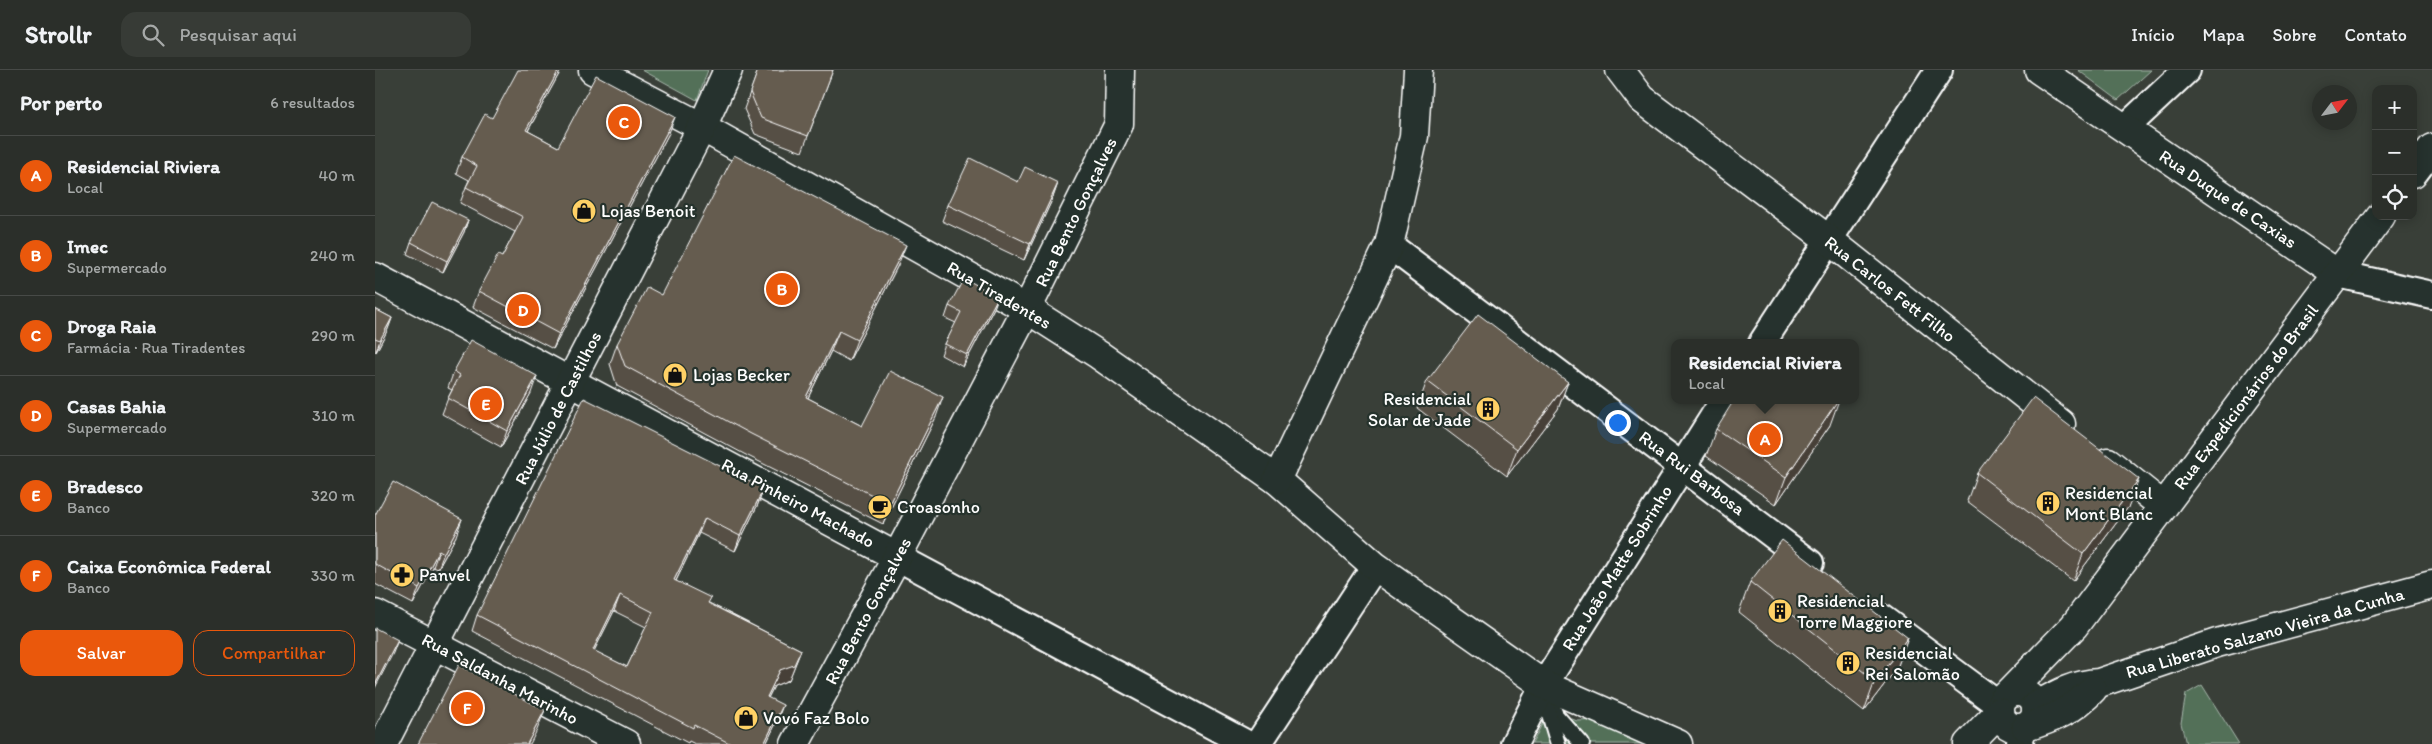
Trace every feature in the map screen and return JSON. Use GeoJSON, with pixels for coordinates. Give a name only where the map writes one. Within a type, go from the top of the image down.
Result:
{"type":"FeatureCollection","features":[{"type":"Feature","properties":{"kind":"street","name":"Rua Tiradentes"},"geometry":{"type":"LineString","coordinates":[[593,70],[702,127],[1027,309],[1099,355],[1277,480],[1375,566]]}},
{"type":"Feature","properties":{"kind":"street","name":"Rua Júlio de Castilhos"},"geometry":{"type":"LineString","coordinates":[[383,744],[702,127],[728,70]]}},
{"type":"Feature","properties":{"kind":"street","name":"Rua Bento Gonçalves"},"geometry":{"type":"LineString","coordinates":[[795,744],[897,556],[1027,309],[1119,124],[1121,70]]}},
{"type":"Feature","properties":{"kind":"street"},"geometry":{"type":"LineString","coordinates":[[1277,480],[1389,245],[1414,136],[1418,70]]}},
{"type":"Feature","properties":{"kind":"street","name":"Rua Carlos Fett Filho"},"geometry":{"type":"LineString","coordinates":[[1620,70],[1642,99],[1829,240],[2163,506]]}},
{"type":"Feature","properties":{"kind":"street"},"geometry":{"type":"LineString","coordinates":[[1765,339],[1939,70]]}},
{"type":"Feature","properties":{"kind":"street","name":"Rua Duque de Caxias"},"geometry":{"type":"LineString","coordinates":[[2039,70],[2338,274],[2432,296]]}},
{"type":"Feature","properties":{"kind":"street"},"geometry":{"type":"LineString","coordinates":[[2125,128],[2187,70]]}},
{"type":"Feature","properties":{"kind":"street"},"geometry":{"type":"LineString","coordinates":[[2417,168],[2432,148]]}},
{"type":"Feature","properties":{"kind":"street","name":"Rua Expedicionários do Brasil"},"geometry":{"type":"LineString","coordinates":[[2017,717],[2049,677],[2074,626],[2378,220]]}},
{"type":"Feature","properties":{"kind":"street","name":"Rua Rui Barbosa"},"geometry":{"type":"LineString","coordinates":[[1389,245],[1682,464],[1829,578]]}},
{"type":"Feature","properties":{"kind":"street","name":"Rua Pinheiro Machado"},"geometry":{"type":"LineString","coordinates":[[375,277],[1247,744]]}},
{"type":"Feature","properties":{"kind":"street","name":"Rua João Matte Sobrinho"},"geometry":{"type":"LineString","coordinates":[[1514,744],[1544,685],[1721,404]]}},
{"type":"Feature","properties":{"kind":"street"},"geometry":{"type":"LineString","coordinates":[[1257,744],[1375,566],[1544,685],[1678,744]]}},
{"type":"Feature","properties":{"kind":"street","name":"Rua Liberato Salzano Vieira da Cunha"},"geometry":{"type":"LineString","coordinates":[[1968,744],[2017,717],[2054,718],[2082,701],[2099,683],[2217,643],[2432,585]]}},
{"type":"Feature","properties":{"kind":"street"},"geometry":{"type":"LineString","coordinates":[[1860,601],[1968,685],[2017,717]]}},
{"type":"Feature","properties":{"kind":"street","name":"Rua Saldanha Marinho"},"geometry":{"type":"LineString","coordinates":[[375,614],[626,744]]}},
{"type":"Feature","properties":{"kind":"street","name":"Rua Liberato Salzano Vieira da Cunha"},"geometry":{"type":"LineString","coordinates":[[1976,744],[2017,717]]}},
{"type":"Feature","properties":{"kind":"lane"},"geometry":{"type":"LineString","coordinates":[[1544,685],[1546,708],[1558,744]]}},
{"type":"Feature","properties":{"kind":"lane"},"geometry":{"type":"LineString","coordinates":[[1544,685],[1556,715],[1583,744]]}},
{"type":"Feature","properties":{"kind":"green space"},"geometry":{"type":"Polygon","coordinates":[[[642,70],[708,70],[697,100],[642,70]]]}},
{"type":"Feature","properties":{"kind":"green space"},"geometry":{"type":"Polygon","coordinates":[[[2078,70],[2151,70],[2118,100],[2078,70]]]}},
{"type":"Feature","properties":{"kind":"green space"},"geometry":{"type":"Polygon","coordinates":[[[2202,685],[2239,744],[2186,744],[2181,723],[2186,694],[2202,685]]]}},
{"type":"Feature","properties":{"kind":"green space"},"geometry":{"type":"Polygon","coordinates":[[[1546,708],[1577,721],[1604,720],[1654,744],[1532,744],[1542,724],[1546,708]]]}},
{"type":"Feature","properties":{"kind":"building"},"geometry":{"type":"Polygon","coordinates":[[[518,70],[559,70],[526,130],[558,147],[596,75],[675,117],[559,334],[479,291],[498,255],[502,257],[523,217],[466,187],[477,166],[462,157],[485,114],[492,118],[518,70]]]}},
{"type":"Feature","properties":{"kind":"building"},"geometry":{"type":"Polygon","coordinates":[[[758,70],[833,70],[808,136],[761,118],[750,92],[758,70]]]}},
{"type":"Feature","properties":{"kind":"building"},"geometry":{"type":"Polygon","coordinates":[[[734,155],[906,245],[857,340],[839,331],[806,397],[862,426],[890,371],[943,397],[890,504],[751,434],[625,366],[617,344],[647,287],[662,295],[734,155]]]}},
{"type":"Feature","properties":{"kind":"building"},"geometry":{"type":"Polygon","coordinates":[[[970,158],[1018,182],[1025,167],[1058,183],[1030,244],[948,205],[970,158]]]}},
{"type":"Feature","properties":{"kind":"building"},"geometry":{"type":"Polygon","coordinates":[[[432,202],[468,220],[447,261],[411,242],[432,202]]]}},
{"type":"Feature","properties":{"kind":"building"},"geometry":{"type":"Polygon","coordinates":[[[964,278],[998,297],[967,355],[945,344],[961,312],[949,306],[964,278]]]}},
{"type":"Feature","properties":{"kind":"building"},"geometry":{"type":"Polygon","coordinates":[[[375,309],[392,318],[380,340],[375,338],[375,309]]]}},
{"type":"Feature","properties":{"kind":"building","name":"Residencial Solar de Jade"},"geometry":{"type":"Polygon","coordinates":[[[1478,314],[1568,382],[1517,449],[1427,381],[1478,314]]]}},
{"type":"Feature","properties":{"kind":"building"},"geometry":{"type":"Polygon","coordinates":[[[471,340],[537,376],[507,431],[448,398],[460,375],[454,371],[471,340]]]}},
{"type":"Feature","properties":{"kind":"building"},"geometry":{"type":"Polygon","coordinates":[[[584,398],[764,488],[740,536],[705,518],[674,580],[711,598],[708,603],[801,650],[794,665],[780,670],[767,697],[783,705],[764,744],[731,744],[694,725],[693,728],[477,615],[584,398]],[[620,595],[593,650],[627,667],[653,612],[620,595]]]}},
{"type":"Feature","properties":{"kind":"building","name":"Residencial Mont Blanc"},"geometry":{"type":"Polygon","coordinates":[[[2033,398],[2139,479],[2083,554],[1977,473],[2033,398]]]}},
{"type":"Feature","properties":{"kind":"building"},"geometry":{"type":"Polygon","coordinates":[[[1732,404],[1835,404],[1786,477],[1716,429],[1732,404]]]}},
{"type":"Feature","properties":{"kind":"building"},"geometry":{"type":"Polygon","coordinates":[[[393,482],[462,519],[444,553],[439,550],[419,588],[375,564],[375,515],[393,482]]]}},
{"type":"Feature","properties":{"kind":"building"},"geometry":{"type":"Polygon","coordinates":[[[1782,540],[1908,638],[1875,681],[1750,582],[1782,540]]]}},
{"type":"Feature","properties":{"kind":"building"},"geometry":{"type":"Polygon","coordinates":[[[375,628],[398,640],[375,685],[375,628]]]}},
{"type":"Feature","properties":{"kind":"building"},"geometry":{"type":"Polygon","coordinates":[[[459,665],[545,710],[527,744],[418,744],[459,665]]]}},
{"type":"Feature","properties":{"kind":"place","name":"Droga Raia"},"geometry":{"type":"Point","coordinates":[624,122]}},
{"type":"Feature","properties":{"kind":"place","name":"Lojas Benoit"},"geometry":{"type":"Point","coordinates":[584,211]}},
{"type":"Feature","properties":{"kind":"place","name":"Imec"},"geometry":{"type":"Point","coordinates":[782,289]}},
{"type":"Feature","properties":{"kind":"place","name":"Casas Bahia"},"geometry":{"type":"Point","coordinates":[523,310]}},
{"type":"Feature","properties":{"kind":"place","name":"Lojas Becker"},"geometry":{"type":"Point","coordinates":[675,375]}},
{"type":"Feature","properties":{"kind":"place","name":"Bradesco"},"geometry":{"type":"Point","coordinates":[486,404]}},
{"type":"Feature","properties":{"kind":"place","name":"Residencial Solar de Jade"},"geometry":{"type":"Point","coordinates":[1488,409]}},
{"type":"Feature","properties":{"kind":"place","name":"Residencial Riviera"},"geometry":{"type":"Point","coordinates":[1765,439]}},
{"type":"Feature","properties":{"kind":"place","name":"Residencial Mont Blanc"},"geometry":{"type":"Point","coordinates":[2048,503]}},
{"type":"Feature","properties":{"kind":"place","name":"Croasonho"},"geometry":{"type":"Point","coordinates":[880,507]}},
{"type":"Feature","properties":{"kind":"place","name":"Panvel"},"geometry":{"type":"Point","coordinates":[402,575]}},
{"type":"Feature","properties":{"kind":"place","name":"Residencial Torre Maggiore"},"geometry":{"type":"Point","coordinates":[1780,611]}},
{"type":"Feature","properties":{"kind":"place","name":"Residencial Rei Salomão"},"geometry":{"type":"Point","coordinates":[1848,663]}},
{"type":"Feature","properties":{"kind":"place","name":"Caixa Econômica Federal"},"geometry":{"type":"Point","coordinates":[467,708]}},
{"type":"Feature","properties":{"kind":"place","name":"Vovó Faz Bolo"},"geometry":{"type":"Point","coordinates":[746,718]}}]}
